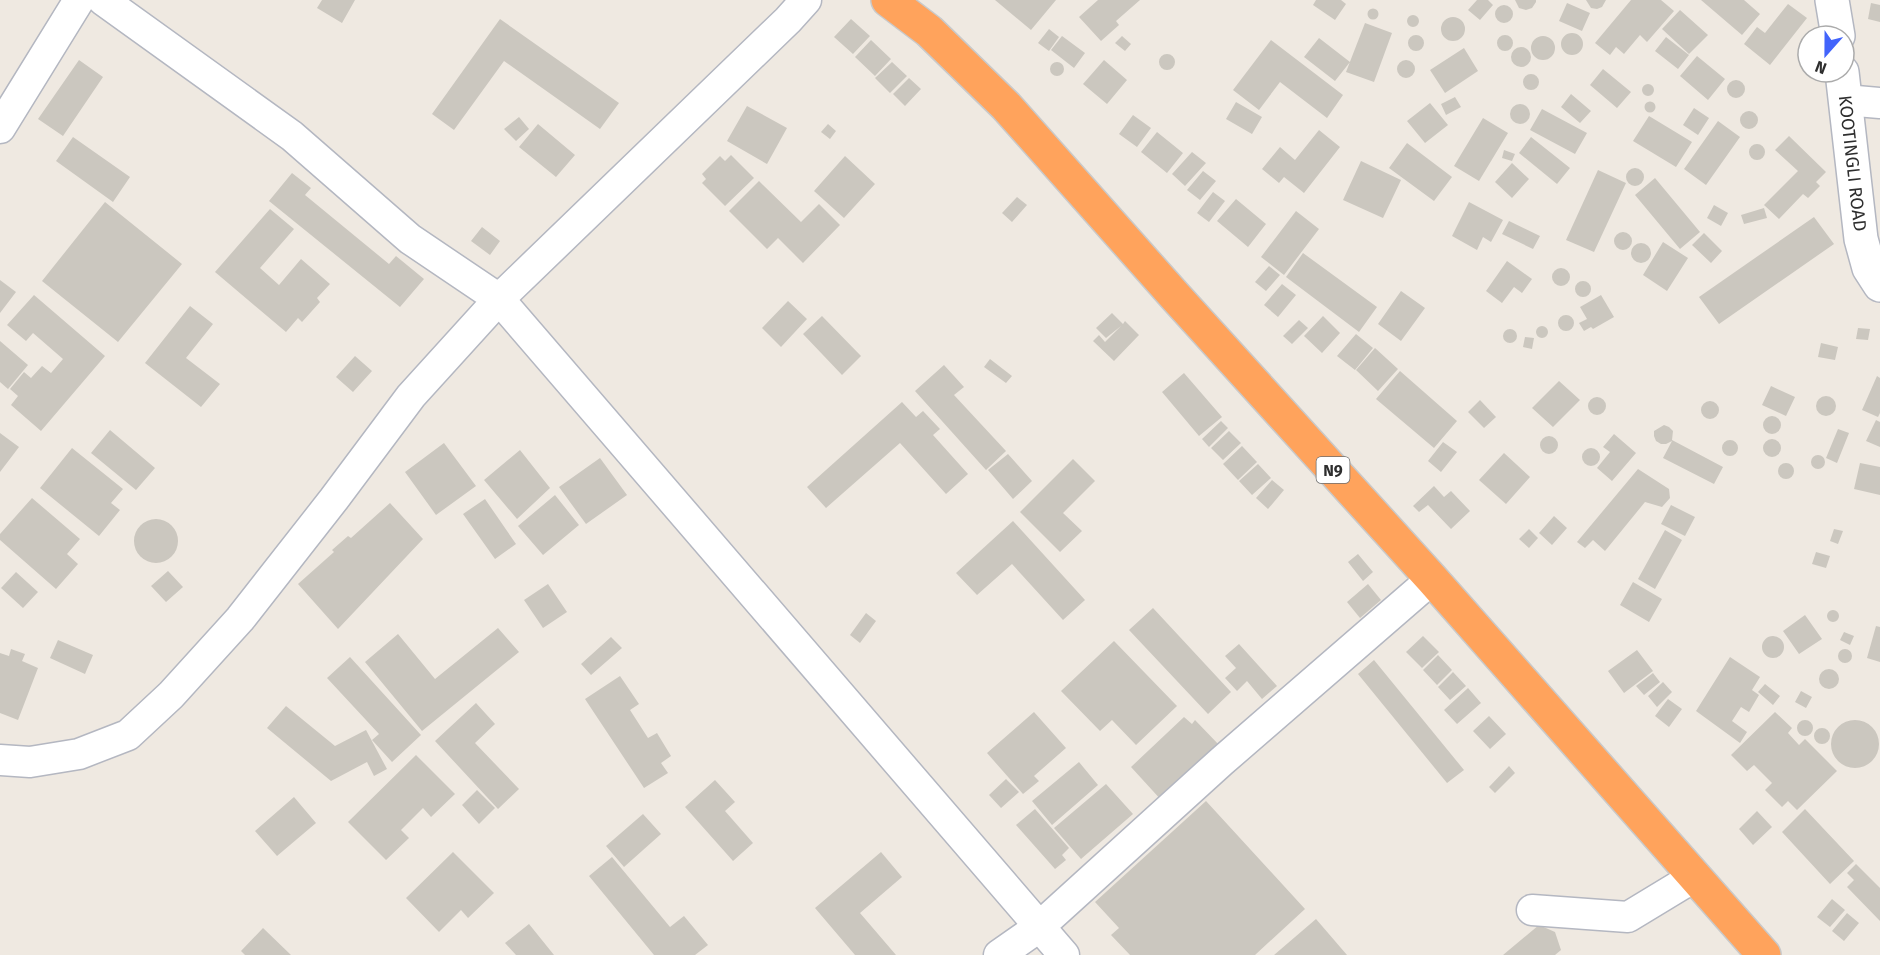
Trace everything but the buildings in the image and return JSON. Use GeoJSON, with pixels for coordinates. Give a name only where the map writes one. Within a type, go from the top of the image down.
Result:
{"type":"FeatureCollection","features":[{"type":"Feature","properties":{"kind":"highway","name":"N9"},"geometry":{"type":"LineString","coordinates":[[898,3],[1006,106],[1432,579],[1764,955]]}},
{"type":"Feature","properties":{"kind":"street"},"geometry":{"type":"LineString","coordinates":[[0,128],[79,0]]}},
{"type":"Feature","properties":{"kind":"street"},"geometry":{"type":"LineString","coordinates":[[103,0],[292,136],[410,239],[499,299],[1064,955]]}},
{"type":"Feature","properties":{"kind":"street"},"geometry":{"type":"LineString","coordinates":[[0,760],[30,762],[79,754],[128,735],[171,695],[247,609],[334,499],[411,396],[499,299],[807,0]]}},
{"type":"Feature","properties":{"kind":"street"},"geometry":{"type":"LineString","coordinates":[[1832,0],[1836,24]]}},
{"type":"Feature","properties":{"kind":"street"},"geometry":{"type":"LineString","coordinates":[[1844,86],[1880,103]]}},
{"type":"Feature","properties":{"kind":"street","name":"KOOTINGLI ROAD"},"geometry":{"type":"LineString","coordinates":[[1844,86],[1861,239],[1869,268],[1880,285]]}},
{"type":"Feature","properties":{"kind":"street"},"geometry":{"type":"LineString","coordinates":[[999,955],[1039,927],[1222,761],[1432,579]]}},
{"type":"Feature","properties":{"kind":"street"},"geometry":{"type":"LineString","coordinates":[[1532,910],[1628,917],[1694,877]]}}]}
